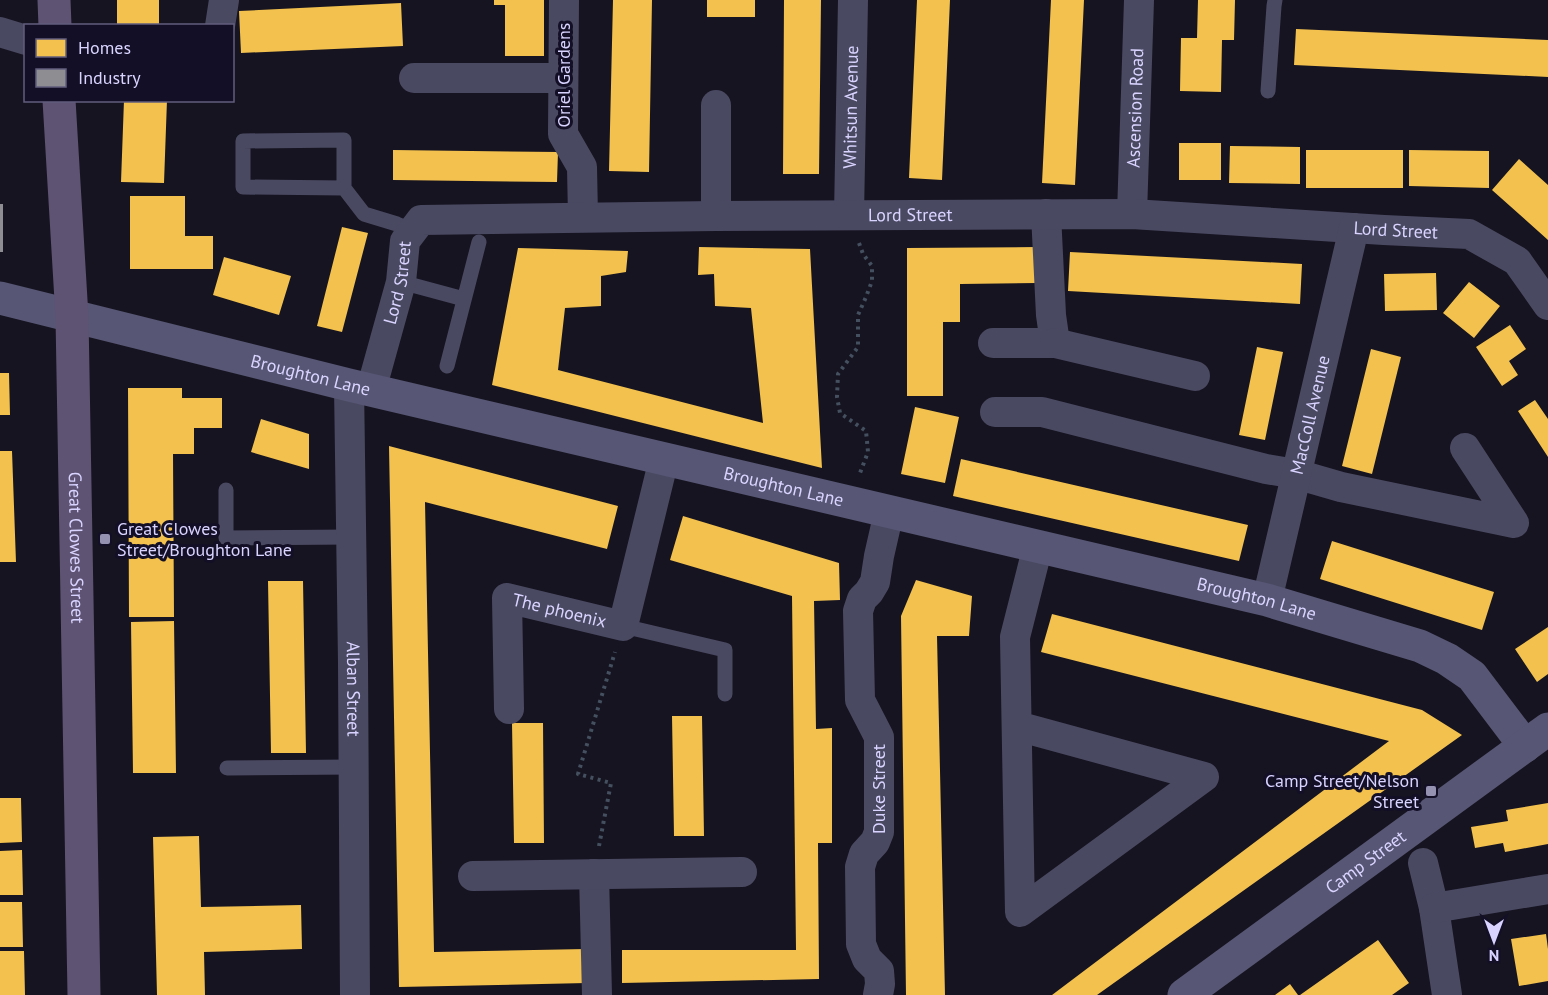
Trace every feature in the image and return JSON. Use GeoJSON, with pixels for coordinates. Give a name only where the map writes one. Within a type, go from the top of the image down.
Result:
{"type":"FeatureCollection","features":[{"type":"Feature","properties":{"kind":"main road"},"geometry":{"type":"LineString","coordinates":[[54,0],[55,24]]}},
{"type":"Feature","properties":{"kind":"main road","name":"Great Clowes Street"},"geometry":{"type":"LineString","coordinates":[[59,102],[72,316],[84,995]]}},
{"type":"Feature","properties":{"kind":"street"},"geometry":{"type":"LineString","coordinates":[[220,24],[224,0]]}},
{"type":"Feature","properties":{"kind":"street","name":"Oriel Gardens"},"geometry":{"type":"LineString","coordinates":[[564,0],[563,134],[582,167],[583,218]]}},
{"type":"Feature","properties":{"kind":"street","name":"Whitsun Avenue"},"geometry":{"type":"LineString","coordinates":[[849,215],[853,0]]}},
{"type":"Feature","properties":{"kind":"street","name":"Ascension Road"},"geometry":{"type":"LineString","coordinates":[[1132,214],[1139,0]]}},
{"type":"Feature","properties":{"kind":"street"},"geometry":{"type":"LineString","coordinates":[[0,33],[24,39]]}},
{"type":"Feature","properties":{"kind":"street"},"geometry":{"type":"LineString","coordinates":[[414,78],[563,78]]}},
{"type":"Feature","properties":{"kind":"street"},"geometry":{"type":"LineString","coordinates":[[716,105],[716,216]]}},
{"type":"Feature","properties":{"kind":"street"},"geometry":{"type":"LineString","coordinates":[[1046,214],[1051,315],[1055,343]]}},
{"type":"Feature","properties":{"kind":"street","name":"Lord Street"},"geometry":{"type":"LineString","coordinates":[[360,387],[401,282],[405,242],[421,220],[1132,214],[1469,234],[1517,261],[1548,305]]}},
{"type":"Feature","properties":{"kind":"street","name":"MacColl Avenue"},"geometry":{"type":"LineString","coordinates":[[1267,600],[1354,228]]}},
{"type":"Feature","properties":{"kind":"street","name":"Broughton Lane"},"geometry":{"type":"LineString","coordinates":[[0,298],[360,387],[1267,600],[1420,646],[1447,659],[1472,676],[1536,737]]}},
{"type":"Feature","properties":{"kind":"street"},"geometry":{"type":"LineString","coordinates":[[993,343],[1055,343],[1195,376]]}},
{"type":"Feature","properties":{"kind":"street","name":"Alban Street"},"geometry":{"type":"LineString","coordinates":[[355,995],[351,537],[360,387]]}},
{"type":"Feature","properties":{"kind":"street"},"geometry":{"type":"LineString","coordinates":[[995,412],[1042,412],[1341,487],[1514,524],[1465,448]]}},
{"type":"Feature","properties":{"kind":"street","name":"The phoenix"},"geometry":{"type":"LineString","coordinates":[[509,709],[507,598],[623,626],[664,459]]}},
{"type":"Feature","properties":{"kind":"street","name":"Duke Street"},"geometry":{"type":"LineString","coordinates":[[878,995],[879,971],[867,959],[861,944],[860,867],[864,854],[875,842],[879,832],[879,737],[860,700],[858,611],[862,599],[875,582],[890,512]]}},
{"type":"Feature","properties":{"kind":"street"},"geometry":{"type":"LineString","coordinates":[[1017,726],[1204,777],[1020,912],[1015,637],[1038,546]]}},
{"type":"Feature","properties":{"kind":"street","name":"Camp Street"},"geometry":{"type":"LineString","coordinates":[[1184,995],[1536,737]]}},
{"type":"Feature","properties":{"kind":"street"},"geometry":{"type":"LineString","coordinates":[[1423,863],[1434,908],[1447,995]]}},
{"type":"Feature","properties":{"kind":"street"},"geometry":{"type":"LineString","coordinates":[[473,876],[742,872]]}},
{"type":"Feature","properties":{"kind":"street"},"geometry":{"type":"LineString","coordinates":[[594,874],[597,995]]}},
{"type":"Feature","properties":{"kind":"street"},"geometry":{"type":"LineString","coordinates":[[1434,908],[1548,889]]}},
{"type":"Feature","properties":{"kind":"lane"},"geometry":{"type":"LineString","coordinates":[[1268,91],[1275,0]]}},
{"type":"Feature","properties":{"kind":"lane"},"geometry":{"type":"LineString","coordinates":[[344,188],[243,187],[243,141],[344,140],[344,188],[364,214],[413,231]]}},
{"type":"Feature","properties":{"kind":"lane"},"geometry":{"type":"LineString","coordinates":[[447,366],[479,242]]}},
{"type":"Feature","properties":{"kind":"lane"},"geometry":{"type":"LineString","coordinates":[[401,282],[464,299]]}},
{"type":"Feature","properties":{"kind":"lane"},"geometry":{"type":"LineString","coordinates":[[226,490],[226,538],[351,537]]}},
{"type":"Feature","properties":{"kind":"lane"},"geometry":{"type":"LineString","coordinates":[[623,626],[725,650],[725,694]]}},
{"type":"Feature","properties":{"kind":"lane"},"geometry":{"type":"LineString","coordinates":[[227,768],[354,767]]}},
{"type":"Feature","properties":{"kind":"path"},"geometry":{"type":"LineString","coordinates":[[849,215],[863,254],[872,266],[872,281],[858,315],[858,347],[838,374],[837,397],[840,413],[866,431],[868,452],[849,502]]}},
{"type":"Feature","properties":{"kind":"path"},"geometry":{"type":"LineString","coordinates":[[594,874],[610,783],[578,774],[623,626]]}},
{"type":"Feature","properties":{"kind":"building: Homes"},"geometry":{"type":"Polygon","coordinates":[[[117,0],[159,0],[159,24],[117,24],[117,0]]]}},
{"type":"Feature","properties":{"kind":"building: Homes"},"geometry":{"type":"Polygon","coordinates":[[[494,0],[544,0],[544,56],[505,56],[505,5],[494,5],[494,0]]]}},
{"type":"Feature","properties":{"kind":"building: Homes"},"geometry":{"type":"Polygon","coordinates":[[[613,0],[652,0],[649,172],[609,171],[613,0]]]}},
{"type":"Feature","properties":{"kind":"building: Homes"},"geometry":{"type":"Polygon","coordinates":[[[707,0],[755,0],[755,17],[707,17],[707,0]]]}},
{"type":"Feature","properties":{"kind":"building: Homes"},"geometry":{"type":"Polygon","coordinates":[[[784,0],[821,0],[819,174],[783,174],[784,0]]]}},
{"type":"Feature","properties":{"kind":"building: Homes"},"geometry":{"type":"Polygon","coordinates":[[[917,0],[950,0],[942,180],[909,178],[917,0]]]}},
{"type":"Feature","properties":{"kind":"building: Homes"},"geometry":{"type":"Polygon","coordinates":[[[1051,0],[1084,0],[1075,185],[1042,183],[1051,0]]]}},
{"type":"Feature","properties":{"kind":"building: Homes"},"geometry":{"type":"Polygon","coordinates":[[[1198,0],[1235,0],[1234,40],[1222,40],[1221,92],[1180,91],[1181,38],[1197,38],[1198,0]]]}},
{"type":"Feature","properties":{"kind":"building: Homes"},"geometry":{"type":"Polygon","coordinates":[[[401,3],[403,46],[241,53],[239,11],[401,3]]]}},
{"type":"Feature","properties":{"kind":"building: Homes"},"geometry":{"type":"Polygon","coordinates":[[[1296,29],[1548,40],[1548,77],[1294,65],[1296,29]]]}},
{"type":"Feature","properties":{"kind":"building: Homes"},"geometry":{"type":"Polygon","coordinates":[[[124,102],[167,102],[164,183],[121,182],[124,102]]]}},
{"type":"Feature","properties":{"kind":"building: Homes"},"geometry":{"type":"Polygon","coordinates":[[[1179,143],[1221,143],[1221,180],[1179,180],[1179,143]]]}},
{"type":"Feature","properties":{"kind":"building: Homes"},"geometry":{"type":"Polygon","coordinates":[[[1230,146],[1300,147],[1300,184],[1229,183],[1230,146]]]}},
{"type":"Feature","properties":{"kind":"building: Homes"},"geometry":{"type":"Polygon","coordinates":[[[393,150],[558,152],[557,182],[393,180],[393,150]]]}},
{"type":"Feature","properties":{"kind":"building: Homes"},"geometry":{"type":"Polygon","coordinates":[[[1306,150],[1403,150],[1403,188],[1306,188],[1306,150]]]}},
{"type":"Feature","properties":{"kind":"building: Homes"},"geometry":{"type":"Polygon","coordinates":[[[1409,150],[1489,151],[1489,188],[1409,186],[1409,150]]]}},
{"type":"Feature","properties":{"kind":"building: Homes"},"geometry":{"type":"Polygon","coordinates":[[[1519,159],[1548,185],[1548,240],[1492,190],[1519,159]]]}},
{"type":"Feature","properties":{"kind":"building: Homes"},"geometry":{"type":"Polygon","coordinates":[[[130,196],[185,196],[185,236],[213,236],[213,269],[130,269],[130,196]]]}},
{"type":"Feature","properties":{"kind":"building: Homes"},"geometry":{"type":"Polygon","coordinates":[[[342,227],[368,233],[342,332],[317,326],[342,227]]]}},
{"type":"Feature","properties":{"kind":"building: Homes"},"geometry":{"type":"Polygon","coordinates":[[[699,247],[810,249],[822,468],[492,385],[518,248],[628,251],[626,272],[601,276],[601,306],[565,308],[558,370],[763,423],[751,308],[715,306],[714,274],[698,275],[699,247]]]}},
{"type":"Feature","properties":{"kind":"building: Homes"},"geometry":{"type":"Polygon","coordinates":[[[1037,247],[1037,283],[960,284],[960,322],[943,322],[943,396],[907,396],[907,248],[1037,247]]]}},
{"type":"Feature","properties":{"kind":"building: Homes"},"geometry":{"type":"Polygon","coordinates":[[[1070,252],[1302,264],[1300,304],[1068,291],[1070,252]]]}},
{"type":"Feature","properties":{"kind":"building: Homes"},"geometry":{"type":"Polygon","coordinates":[[[224,257],[291,276],[279,315],[213,295],[224,257]]]}},
{"type":"Feature","properties":{"kind":"building: Homes"},"geometry":{"type":"Polygon","coordinates":[[[1436,273],[1437,310],[1385,311],[1384,274],[1436,273]]]}},
{"type":"Feature","properties":{"kind":"building: Homes"},"geometry":{"type":"Polygon","coordinates":[[[1469,282],[1500,306],[1474,338],[1443,313],[1469,282]]]}},
{"type":"Feature","properties":{"kind":"building: Homes"},"geometry":{"type":"Polygon","coordinates":[[[1510,325],[1526,349],[1509,361],[1518,375],[1502,386],[1476,347],[1510,325]]]}},
{"type":"Feature","properties":{"kind":"building: Homes"},"geometry":{"type":"Polygon","coordinates":[[[1257,347],[1283,352],[1265,440],[1239,435],[1257,347]]]}},
{"type":"Feature","properties":{"kind":"building: Homes"},"geometry":{"type":"Polygon","coordinates":[[[1371,349],[1401,357],[1372,474],[1342,466],[1371,349]]]}},
{"type":"Feature","properties":{"kind":"building: Homes"},"geometry":{"type":"Polygon","coordinates":[[[0,373],[9,373],[10,415],[0,415],[0,373]]]}},
{"type":"Feature","properties":{"kind":"building: Homes"},"geometry":{"type":"Polygon","coordinates":[[[128,388],[182,388],[182,398],[222,398],[222,428],[194,428],[194,454],[173,454],[174,617],[129,617],[128,388]]]}},
{"type":"Feature","properties":{"kind":"building: Homes"},"geometry":{"type":"Polygon","coordinates":[[[1535,400],[1548,419],[1548,457],[1518,411],[1535,400]]]}},
{"type":"Feature","properties":{"kind":"building: Homes"},"geometry":{"type":"Polygon","coordinates":[[[915,407],[959,417],[945,483],[901,474],[915,407]]]}},
{"type":"Feature","properties":{"kind":"building: Homes"},"geometry":{"type":"Polygon","coordinates":[[[261,419],[309,434],[309,469],[251,452],[261,419]]]}},
{"type":"Feature","properties":{"kind":"building: Homes"},"geometry":{"type":"Polygon","coordinates":[[[389,446],[618,506],[607,549],[425,502],[434,952],[586,949],[587,983],[399,987],[389,446]]]}},
{"type":"Feature","properties":{"kind":"building: Homes"},"geometry":{"type":"Polygon","coordinates":[[[0,451],[12,451],[16,562],[0,562],[0,451]]]}},
{"type":"Feature","properties":{"kind":"building: Homes"},"geometry":{"type":"Polygon","coordinates":[[[961,459],[1248,525],[1239,561],[953,496],[961,459]]]}},
{"type":"Feature","properties":{"kind":"building: Homes"},"geometry":{"type":"Polygon","coordinates":[[[683,516],[839,563],[840,600],[814,601],[816,729],[832,728],[832,843],[818,843],[819,979],[622,983],[622,950],[796,950],[792,596],[670,560],[683,516]]]}},
{"type":"Feature","properties":{"kind":"building: Homes"},"geometry":{"type":"Polygon","coordinates":[[[1332,541],[1494,592],[1482,630],[1320,579],[1332,541]]]}},
{"type":"Feature","properties":{"kind":"building: Homes"},"geometry":{"type":"Polygon","coordinates":[[[916,580],[972,596],[969,636],[937,636],[945,995],[906,995],[901,616],[916,580]]]}},
{"type":"Feature","properties":{"kind":"building: Homes"},"geometry":{"type":"Polygon","coordinates":[[[268,581],[303,581],[306,753],[271,753],[268,581]]]}},
{"type":"Feature","properties":{"kind":"building: Homes"},"geometry":{"type":"Polygon","coordinates":[[[1052,614],[1422,710],[1462,735],[1097,995],[1052,995],[1389,741],[1041,652],[1052,614]]]}},
{"type":"Feature","properties":{"kind":"building: Homes"},"geometry":{"type":"Polygon","coordinates":[[[174,621],[176,773],[133,773],[131,622],[174,621]]]}},
{"type":"Feature","properties":{"kind":"building: Homes"},"geometry":{"type":"Polygon","coordinates":[[[1548,627],[1548,674],[1537,682],[1515,649],[1548,627]]]}},
{"type":"Feature","properties":{"kind":"building: Homes"},"geometry":{"type":"Polygon","coordinates":[[[672,716],[702,716],[704,836],[674,836],[672,716]]]}},
{"type":"Feature","properties":{"kind":"building: Homes"},"geometry":{"type":"Polygon","coordinates":[[[512,723],[543,723],[544,843],[514,843],[512,723]]]}},
{"type":"Feature","properties":{"kind":"building: Homes"},"geometry":{"type":"Polygon","coordinates":[[[0,798],[21,798],[22,842],[0,843],[0,798]]]}},
{"type":"Feature","properties":{"kind":"building: Homes"},"geometry":{"type":"Polygon","coordinates":[[[1548,803],[1548,844],[1505,852],[1503,843],[1475,848],[1471,827],[1508,821],[1506,810],[1548,803]]]}},
{"type":"Feature","properties":{"kind":"building: Homes"},"geometry":{"type":"Polygon","coordinates":[[[199,836],[201,907],[301,905],[302,949],[204,952],[205,995],[157,995],[153,837],[199,836]]]}},
{"type":"Feature","properties":{"kind":"building: Homes"},"geometry":{"type":"Polygon","coordinates":[[[22,850],[23,895],[0,895],[0,851],[22,850]]]}},
{"type":"Feature","properties":{"kind":"building: Homes"},"geometry":{"type":"Polygon","coordinates":[[[0,902],[22,902],[23,947],[0,947],[0,902]]]}},
{"type":"Feature","properties":{"kind":"building: Homes"},"geometry":{"type":"Polygon","coordinates":[[[1546,934],[1548,981],[1519,986],[1511,939],[1546,934]]]}},
{"type":"Feature","properties":{"kind":"building: Homes"},"geometry":{"type":"Polygon","coordinates":[[[1378,940],[1409,983],[1392,995],[1300,995],[1378,940]]]}},
{"type":"Feature","properties":{"kind":"building: Homes"},"geometry":{"type":"Polygon","coordinates":[[[0,951],[24,951],[25,995],[0,995],[0,951]]]}},
{"type":"Feature","properties":{"kind":"building: Homes"},"geometry":{"type":"Polygon","coordinates":[[[1290,984],[1298,995],[1275,995],[1290,984]]]}},
{"type":"Feature","properties":{"kind":"building: Industry"},"geometry":{"type":"Polygon","coordinates":[[[0,204],[3,204],[3,252],[0,252],[0,204]]]}},
{"type":"Feature","properties":{"kind":"place","name":"Great Clowes Street/Broughton Lane"},"geometry":{"type":"Point","coordinates":[105,539]}},
{"type":"Feature","properties":{"kind":"place","name":"Camp Street/Nelson Street"},"geometry":{"type":"Point","coordinates":[1431,791]}}]}
